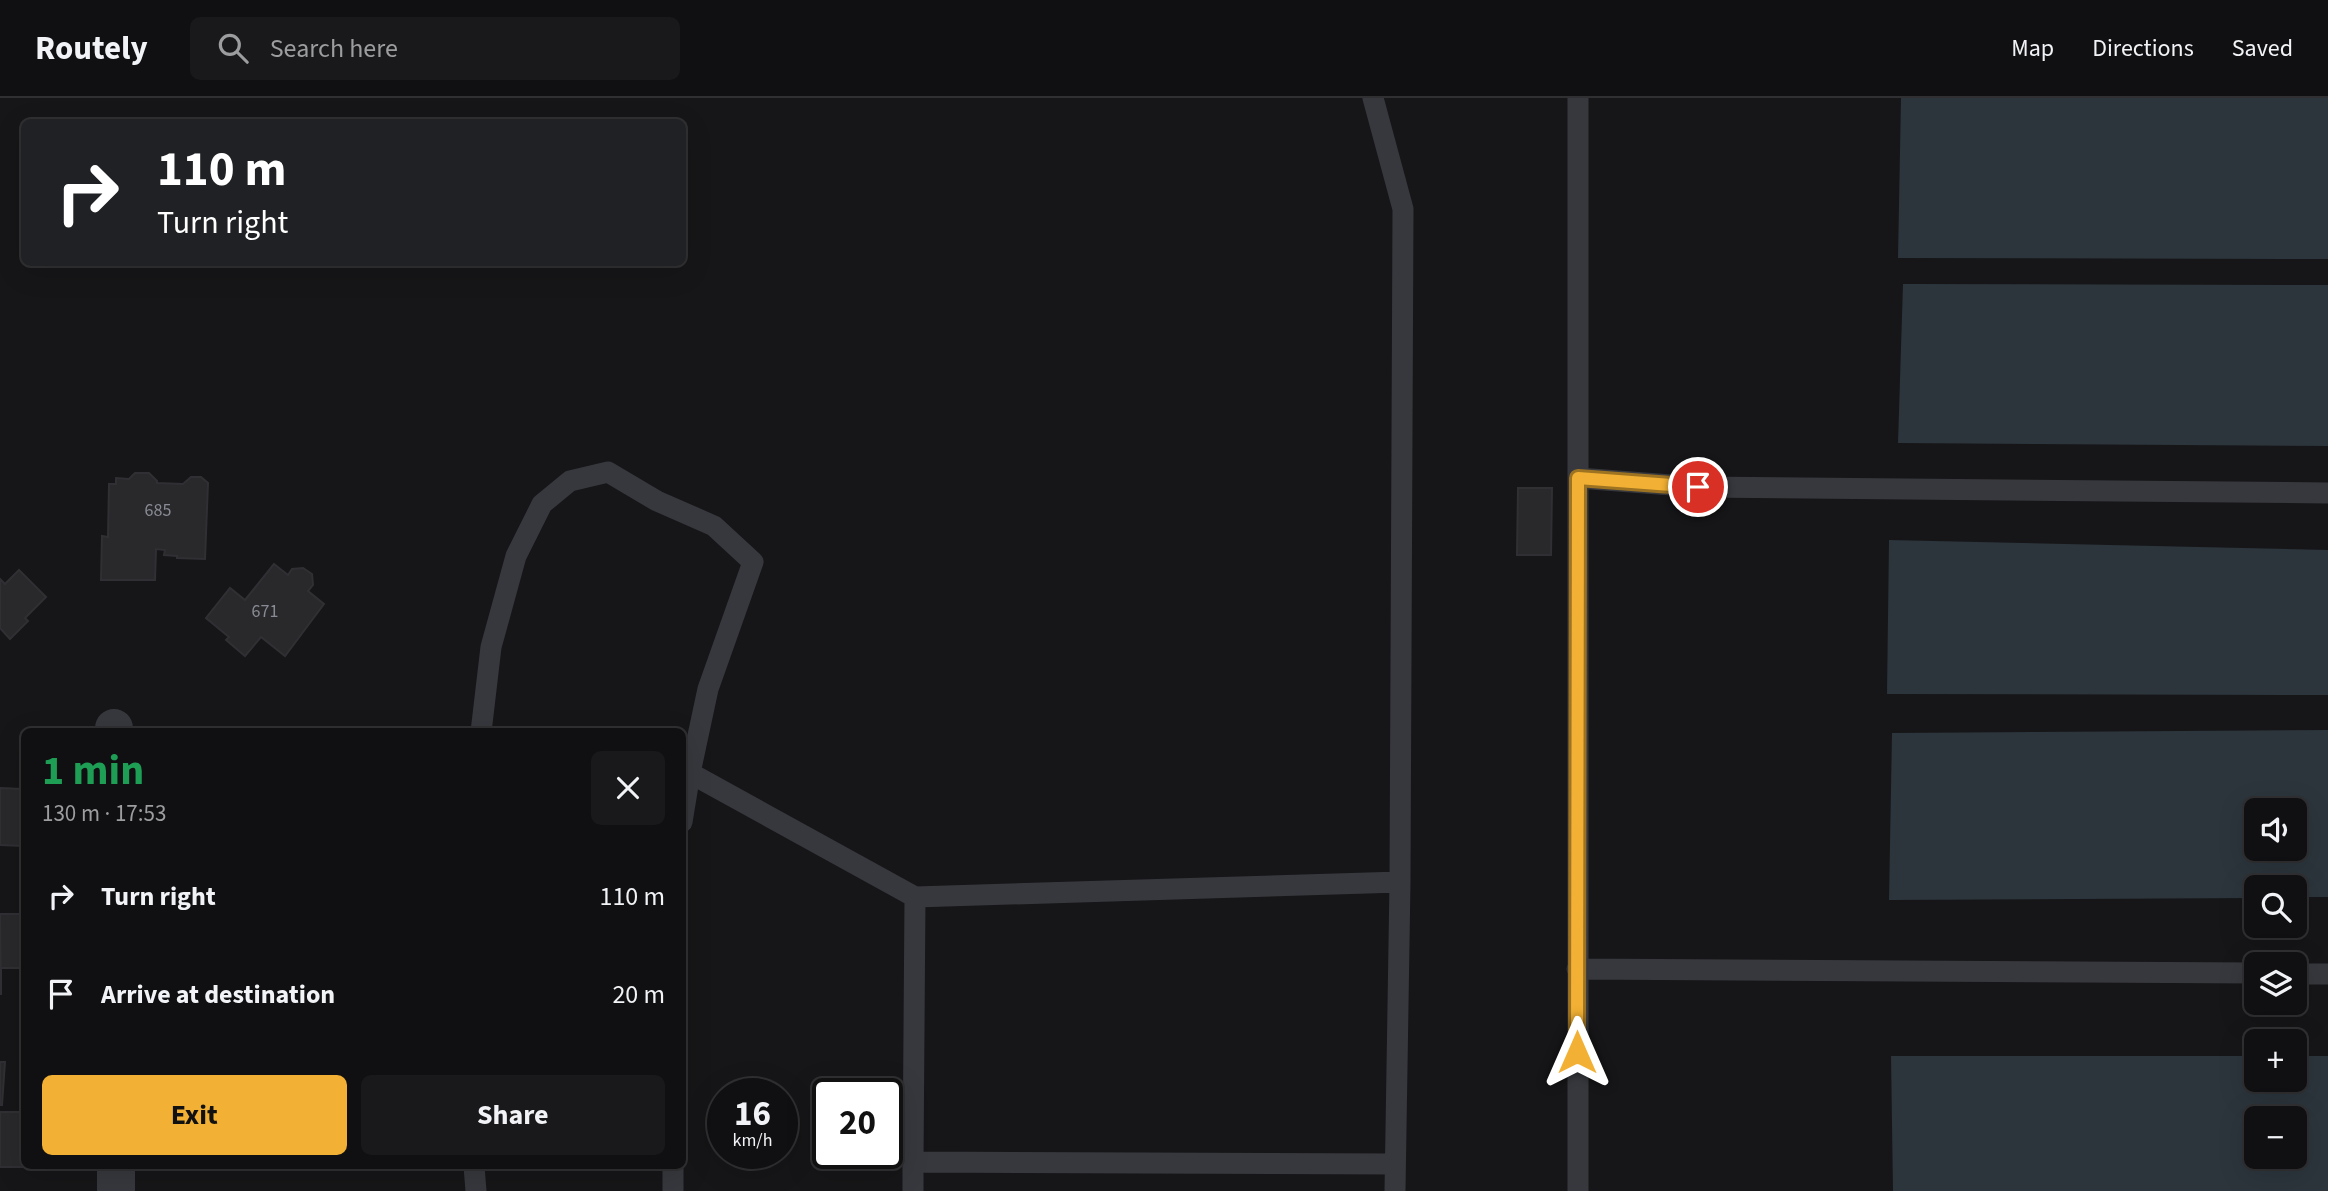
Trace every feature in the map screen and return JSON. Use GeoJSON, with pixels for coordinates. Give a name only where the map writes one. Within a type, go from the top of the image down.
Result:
{"type":"FeatureCollection","features":[{"type":"Feature","properties":{"kind":"street"},"geometry":{"type":"LineString","coordinates":[[116,1169],[116,1191]]}},
{"type":"Feature","properties":{"kind":"lane"},"geometry":{"type":"LineString","coordinates":[[1373,98],[1403,209],[1400,882],[1395,1191]]}},
{"type":"Feature","properties":{"kind":"lane"},"geometry":{"type":"LineString","coordinates":[[1577,1191],[1578,98]]}},
{"type":"Feature","properties":{"kind":"lane"},"geometry":{"type":"LineString","coordinates":[[481,728],[491,648],[516,556],[542,504],[570,481],[608,472],[657,501],[714,526],[753,562],[708,689],[686,798]]}},
{"type":"Feature","properties":{"kind":"lane"},"geometry":{"type":"LineString","coordinates":[[1578,478],[1698,487],[2328,493]]}},
{"type":"Feature","properties":{"kind":"lane"},"geometry":{"type":"LineString","coordinates":[[690,773],[915,897],[1400,882]]}},
{"type":"Feature","properties":{"kind":"lane"},"geometry":{"type":"LineString","coordinates":[[913,1191],[915,897]]}},
{"type":"Feature","properties":{"kind":"lane"},"geometry":{"type":"LineString","coordinates":[[1577,969],[2244,973]]}},
{"type":"Feature","properties":{"kind":"lane"},"geometry":{"type":"LineString","coordinates":[[2307,974],[2328,974]]}},
{"type":"Feature","properties":{"kind":"lane"},"geometry":{"type":"LineString","coordinates":[[913,1162],[1395,1164]]}},
{"type":"Feature","properties":{"kind":"lane"},"geometry":{"type":"LineString","coordinates":[[474,1169],[476,1191]]}},
{"type":"Feature","properties":{"kind":"lane"},"geometry":{"type":"LineString","coordinates":[[673,1169],[673,1191]]}},
{"type":"Feature","properties":{"kind":"shaded area"},"geometry":{"type":"Polygon","coordinates":[[[1901,98],[2328,98],[2328,259],[1898,258],[1901,98]]]}},
{"type":"Feature","properties":{"kind":"shaded area"},"geometry":{"type":"Polygon","coordinates":[[[1903,284],[2328,285],[2328,446],[1898,443],[1903,284]]]}},
{"type":"Feature","properties":{"kind":"shaded area"},"geometry":{"type":"Polygon","coordinates":[[[1889,540],[2328,550],[2328,695],[1887,694],[1889,540]]]}},
{"type":"Feature","properties":{"kind":"shaded area"},"geometry":{"type":"Polygon","coordinates":[[[2328,730],[2328,897],[2307,897],[2307,875],[2244,875],[2244,898],[1889,900],[1892,733],[2328,730]]]}},
{"type":"Feature","properties":{"kind":"shaded area"},"geometry":{"type":"Polygon","coordinates":[[[1891,1056],[2244,1056],[2244,1092],[2307,1092],[2307,1056],[2328,1056],[2328,1191],[1893,1191],[1891,1056]]]}},
{"type":"Feature","properties":{"kind":"building"},"geometry":{"type":"Polygon","coordinates":[[[135,473],[149,473],[157,483],[183,484],[191,477],[201,477],[208,483],[205,559],[177,558],[164,555],[165,550],[156,549],[155,580],[101,580],[102,536],[108,537],[109,484],[116,484],[116,478],[129,479],[135,473]]]}},
{"type":"Feature","properties":{"kind":"building"},"geometry":{"type":"Polygon","coordinates":[[[1518,488],[1552,488],[1551,555],[1517,555],[1518,488]]]}},
{"type":"Feature","properties":{"kind":"building"},"geometry":{"type":"Polygon","coordinates":[[[274,564],[288,575],[292,569],[303,568],[312,574],[313,585],[308,591],[324,604],[285,656],[261,637],[245,656],[226,640],[229,637],[206,618],[230,588],[245,600],[274,564]]]}},
{"type":"Feature","properties":{"kind":"building"},"geometry":{"type":"Polygon","coordinates":[[[19,570],[46,597],[25,618],[28,621],[10,639],[0,628],[0,579],[5,584],[19,570]]]}},
{"type":"Feature","properties":{"kind":"building"},"geometry":{"type":"Polygon","coordinates":[[[0,788],[21,789],[21,846],[0,845],[0,788]]]}},
{"type":"Feature","properties":{"kind":"building"},"geometry":{"type":"Polygon","coordinates":[[[0,914],[21,914],[21,968],[1,968],[1,995],[0,914]]]}},
{"type":"Feature","properties":{"kind":"building"},"geometry":{"type":"Polygon","coordinates":[[[0,1062],[5,1062],[2,1105],[0,1105],[0,1062]]]}},
{"type":"Feature","properties":{"kind":"building"},"geometry":{"type":"Polygon","coordinates":[[[0,1112],[21,1112],[21,1167],[0,1167],[0,1112]]]}},
{"type":"Feature","properties":{"kind":"route"},"geometry":{"type":"LineString","coordinates":[[1577,1052],[1578,478],[1698,487]]}}]}
